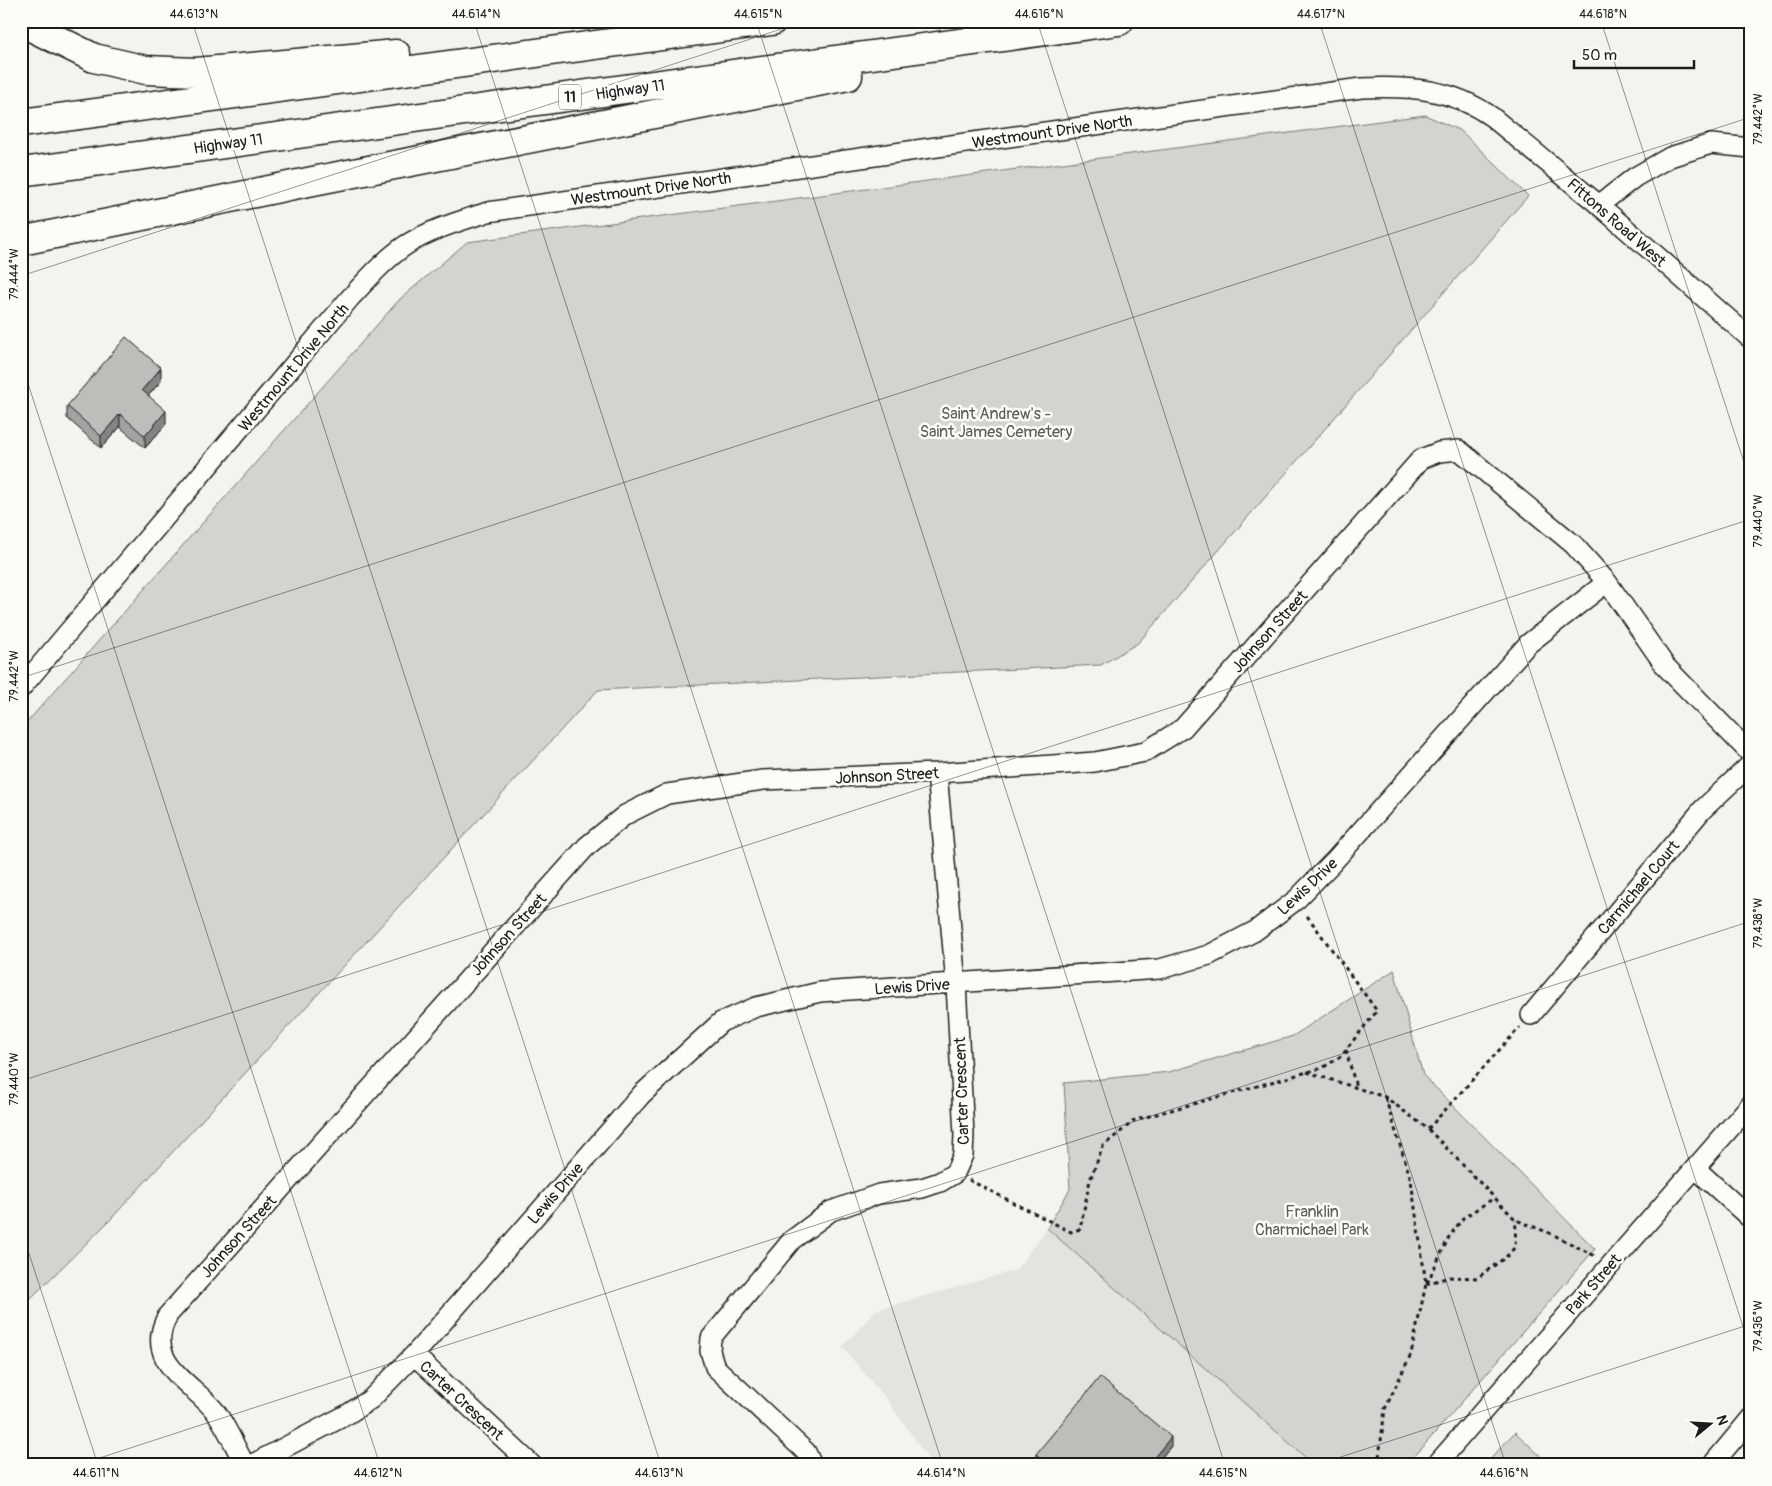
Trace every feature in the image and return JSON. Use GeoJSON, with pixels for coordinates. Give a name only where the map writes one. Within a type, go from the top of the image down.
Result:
{"type":"FeatureCollection","features":[{"type":"Feature","properties":{"kind":"highway"},"geometry":{"type":"LineString","coordinates":[[21,123],[772,21]]}},
{"type":"Feature","properties":{"kind":"highway","name":"Highway 11"},"geometry":{"type":"LineString","coordinates":[[21,172],[1119,21]]}},
{"type":"Feature","properties":{"kind":"highway"},"geometry":{"type":"LineString","coordinates":[[21,22],[94,58],[146,70],[196,72],[444,50],[515,56]]}},
{"type":"Feature","properties":{"kind":"highway"},"geometry":{"type":"LineString","coordinates":[[21,241],[322,179],[918,62],[1009,37]]}},
{"type":"Feature","properties":{"kind":"street","name":"Westmount Drive North"},"geometry":{"type":"LineString","coordinates":[[21,688],[350,298],[373,274],[407,245],[458,222],[498,211],[1361,88],[1396,87],[1428,89],[1454,96],[1481,109]]}},
{"type":"Feature","properties":{"kind":"street","name":"Fittons Road West"},"geometry":{"type":"LineString","coordinates":[[1481,109],[1599,204],[1751,339]]}},
{"type":"Feature","properties":{"kind":"street"},"geometry":{"type":"LineString","coordinates":[[1599,204],[1635,177],[1670,157],[1711,144],[1751,148]]}},
{"type":"Feature","properties":{"kind":"street","name":"Johnson Street"},"geometry":{"type":"LineString","coordinates":[[245,1465],[220,1418],[164,1360],[159,1344],[164,1322],[174,1308],[586,846],[625,815],[666,794],[763,780],[937,773],[1095,762],[1145,752],[1183,728],[1421,459],[1439,452],[1459,450],[1573,544],[1607,582],[1666,667],[1751,754]]}},
{"type":"Feature","properties":{"kind":"street","name":"Lewis Drive"},"geometry":{"type":"LineString","coordinates":[[250,1465],[348,1414],[371,1399],[414,1355],[642,1094],[721,1022],[756,1007],[820,992],[1160,969],[1209,955],[1255,931],[1296,900],[1334,861],[1528,644],[1607,582]]}},
{"type":"Feature","properties":{"kind":"street","name":"Carmichael Court"},"geometry":{"type":"LineString","coordinates":[[1531,1015],[1702,810],[1751,764]]}},
{"type":"Feature","properties":{"kind":"street","name":"Carter Crescent"},"geometry":{"type":"LineString","coordinates":[[937,773],[956,984],[964,1135],[963,1155],[955,1173]]}},
{"type":"Feature","properties":{"kind":"street","name":"Park Street"},"geometry":{"type":"LineString","coordinates":[[1436,1465],[1751,1104]]}},
{"type":"Feature","properties":{"kind":"street"},"geometry":{"type":"LineString","coordinates":[[1695,1168],[1751,1219]]}},
{"type":"Feature","properties":{"kind":"street"},"geometry":{"type":"LineString","coordinates":[[812,1465],[806,1452],[714,1367],[710,1351],[711,1338],[792,1240],[831,1211],[878,1194],[922,1188],[940,1182],[955,1173]]}},
{"type":"Feature","properties":{"kind":"street","name":"Carter Crescent"},"geometry":{"type":"LineString","coordinates":[[414,1355],[532,1465]]}},
{"type":"Feature","properties":{"kind":"street"},"geometry":{"type":"LineString","coordinates":[[1712,1465],[1751,1418]]}},
{"type":"Feature","properties":{"kind":"path"},"geometry":{"type":"LineString","coordinates":[[955,1173],[1071,1232],[1080,1229],[1090,1180],[1103,1146],[1135,1120],[1322,1068],[1339,1058],[1377,1011],[1296,900]]}},
{"type":"Feature","properties":{"kind":"path"},"geometry":{"type":"LineString","coordinates":[[1428,1129],[1531,1015]]}},
{"type":"Feature","properties":{"kind":"path"},"geometry":{"type":"LineString","coordinates":[[1346,1049],[1357,1088]]}},
{"type":"Feature","properties":{"kind":"path"},"geometry":{"type":"LineString","coordinates":[[1307,1072],[1385,1097],[1428,1129],[1516,1220],[1552,1234],[1611,1264]]}},
{"type":"Feature","properties":{"kind":"path"},"geometry":{"type":"LineString","coordinates":[[1385,1097],[1411,1180],[1426,1284]]}},
{"type":"Feature","properties":{"kind":"path"},"geometry":{"type":"LineString","coordinates":[[1378,1465],[1385,1409],[1411,1354],[1426,1284],[1449,1237],[1463,1218],[1494,1198]]}},
{"type":"Feature","properties":{"kind":"path"},"geometry":{"type":"LineString","coordinates":[[1426,1284],[1449,1277],[1477,1278],[1506,1257],[1515,1247],[1516,1220]]}},
{"type":"Feature","properties":{"kind":"shaded area"},"geometry":{"type":"Polygon","coordinates":[[[1047,1228],[1314,1465],[933,1465],[888,1401],[842,1347],[876,1310],[1016,1270],[1047,1228]]]}},
{"type":"Feature","properties":{"kind":"green space","name":"Saint Andrew's - Saint James Cemetery"},"geometry":{"type":"Polygon","coordinates":[[[1425,115],[1461,131],[1528,196],[1138,643],[1101,665],[598,690],[110,1220],[28,1301],[28,1322],[21,1327],[21,729],[399,300],[467,242],[1425,115]]]}},
{"type":"Feature","properties":{"kind":"green space","name":"Franklin Charmichael Park"},"geometry":{"type":"Polygon","coordinates":[[[1394,970],[1423,1075],[1595,1249],[1407,1465],[1314,1465],[1047,1228],[1070,1189],[1064,1083],[1169,1072],[1293,1036],[1394,970]]]}},
{"type":"Feature","properties":{"kind":"green space"},"geometry":{"type":"Polygon","coordinates":[[[1515,1432],[1550,1465],[1485,1465],[1515,1432]]]}},
{"type":"Feature","properties":{"kind":"building"},"geometry":{"type":"Polygon","coordinates":[[[126,337],[161,368],[142,390],[166,411],[145,436],[120,414],[101,436],[67,406],[126,337]]]}},
{"type":"Feature","properties":{"kind":"building"},"geometry":{"type":"Polygon","coordinates":[[[1100,1377],[1171,1437],[1148,1465],[1049,1465],[1036,1454],[1100,1377]]]}}]}
